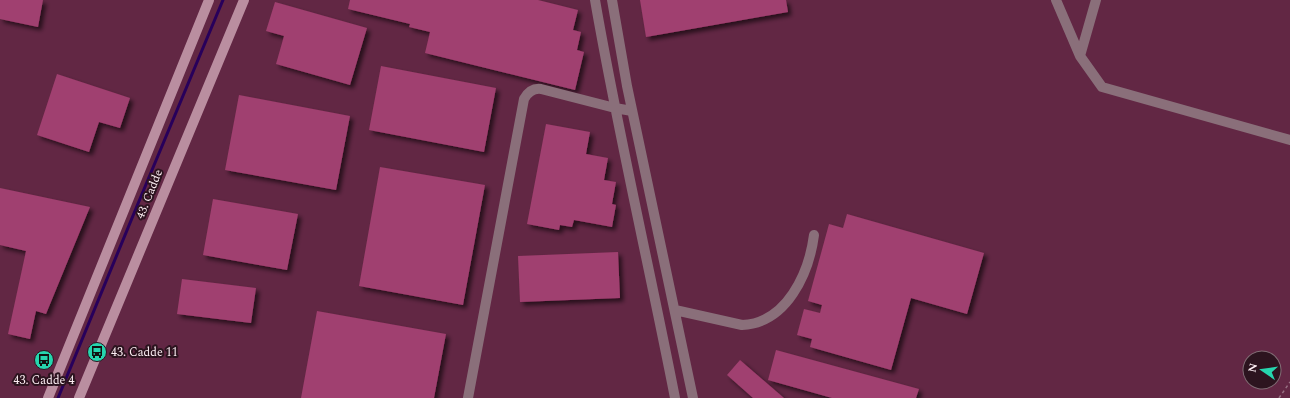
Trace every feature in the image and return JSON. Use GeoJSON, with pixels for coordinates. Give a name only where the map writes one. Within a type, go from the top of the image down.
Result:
{"type":"FeatureCollection","features":[{"type":"Feature","properties":{"kind":"main road","name":"43. Cadde"},"geometry":{"type":"LineString","coordinates":[[48,398],[209,0]]}},
{"type":"Feature","properties":{"kind":"main road","name":"43. Cadde"},"geometry":{"type":"LineString","coordinates":[[79,398],[244,0]]}},
{"type":"Feature","properties":{"kind":"street"},"geometry":{"type":"LineString","coordinates":[[595,0],[615,108],[675,398]]}},
{"type":"Feature","properties":{"kind":"street"},"geometry":{"type":"LineString","coordinates":[[612,0],[632,110],[693,398]]}},
{"type":"Feature","properties":{"kind":"street"},"geometry":{"type":"LineString","coordinates":[[1056,0],[1080,56],[1102,87],[1290,140]]}},
{"type":"Feature","properties":{"kind":"street"},"geometry":{"type":"LineString","coordinates":[[1080,56],[1096,0]]}},
{"type":"Feature","properties":{"kind":"street"},"geometry":{"type":"LineString","coordinates":[[468,398],[524,99],[531,91],[541,89],[615,108],[632,110]]}},
{"type":"Feature","properties":{"kind":"street"},"geometry":{"type":"LineString","coordinates":[[675,310],[742,325],[764,320],[776,313],[800,282],[809,259],[814,235]]}},
{"type":"Feature","properties":{"kind":"path"},"geometry":{"type":"LineString","coordinates":[[1279,398],[1290,382]]}},
{"type":"Feature","properties":{"kind":"shaded area"},"geometry":{"type":"Polygon","coordinates":[[[0,0],[1290,0],[1290,398],[0,398],[0,0]]]}},
{"type":"Feature","properties":{"kind":"building"},"geometry":{"type":"Polygon","coordinates":[[[0,0],[43,0],[38,27],[0,19],[0,0]]]}},
{"type":"Feature","properties":{"kind":"building"},"geometry":{"type":"Polygon","coordinates":[[[350,0],[538,0],[578,10],[573,30],[581,32],[577,50],[584,52],[575,90],[425,53],[430,32],[409,27],[410,24],[348,9],[350,0]]]}},
{"type":"Feature","properties":{"kind":"building"},"geometry":{"type":"Polygon","coordinates":[[[640,0],[786,0],[788,12],[646,37],[640,0]]]}},
{"type":"Feature","properties":{"kind":"building"},"geometry":{"type":"Polygon","coordinates":[[[275,2],[367,28],[350,85],[276,64],[284,36],[266,31],[275,2]]]}},
{"type":"Feature","properties":{"kind":"building"},"geometry":{"type":"Polygon","coordinates":[[[381,66],[496,88],[484,152],[369,130],[381,66]]]}},
{"type":"Feature","properties":{"kind":"building"},"geometry":{"type":"Polygon","coordinates":[[[57,74],[130,98],[120,128],[99,122],[89,152],[37,135],[57,74]]]}},
{"type":"Feature","properties":{"kind":"building"},"geometry":{"type":"Polygon","coordinates":[[[239,95],[350,116],[336,190],[225,170],[239,95]]]}},
{"type":"Feature","properties":{"kind":"building"},"geometry":{"type":"Polygon","coordinates":[[[546,124],[590,132],[586,154],[608,158],[604,180],[616,182],[612,204],[616,205],[612,227],[574,220],[572,227],[560,225],[559,230],[527,224],[546,124]]]}},
{"type":"Feature","properties":{"kind":"building"},"geometry":{"type":"Polygon","coordinates":[[[380,167],[485,185],[463,305],[359,286],[380,167]]]}},
{"type":"Feature","properties":{"kind":"building"},"geometry":{"type":"Polygon","coordinates":[[[0,188],[90,207],[46,314],[36,311],[30,339],[8,334],[26,251],[0,245],[0,188]]]}},
{"type":"Feature","properties":{"kind":"building"},"geometry":{"type":"Polygon","coordinates":[[[213,199],[298,214],[287,270],[203,255],[213,199]]]}},
{"type":"Feature","properties":{"kind":"building"},"geometry":{"type":"Polygon","coordinates":[[[847,214],[984,253],[967,314],[911,298],[891,370],[810,347],[812,339],[797,335],[804,309],[820,313],[822,305],[808,301],[829,224],[843,228],[847,214]]]}},
{"type":"Feature","properties":{"kind":"building"},"geometry":{"type":"Polygon","coordinates":[[[618,252],[620,298],[520,302],[518,256],[618,252]]]}},
{"type":"Feature","properties":{"kind":"building"},"geometry":{"type":"Polygon","coordinates":[[[182,279],[256,288],[251,323],[177,314],[182,279]]]}},
{"type":"Feature","properties":{"kind":"building"},"geometry":{"type":"Polygon","coordinates":[[[317,311],[446,334],[434,398],[301,398],[317,311]]]}},
{"type":"Feature","properties":{"kind":"building"},"geometry":{"type":"Polygon","coordinates":[[[776,350],[919,389],[916,398],[832,398],[768,380],[776,350]]]}},
{"type":"Feature","properties":{"kind":"building"},"geometry":{"type":"Polygon","coordinates":[[[740,360],[784,398],[753,398],[727,375],[740,360]]]}},
{"type":"Feature","properties":{"kind":"waterway"},"geometry":{"type":"LineString","coordinates":[[58,398],[223,0]]}},
{"type":"Feature","properties":{"kind":"place","name":"43. Cadde 11"},"geometry":{"type":"Point","coordinates":[97,352]}},
{"type":"Feature","properties":{"kind":"place","name":"43. Cadde 4"},"geometry":{"type":"Point","coordinates":[44,360]}}]}
